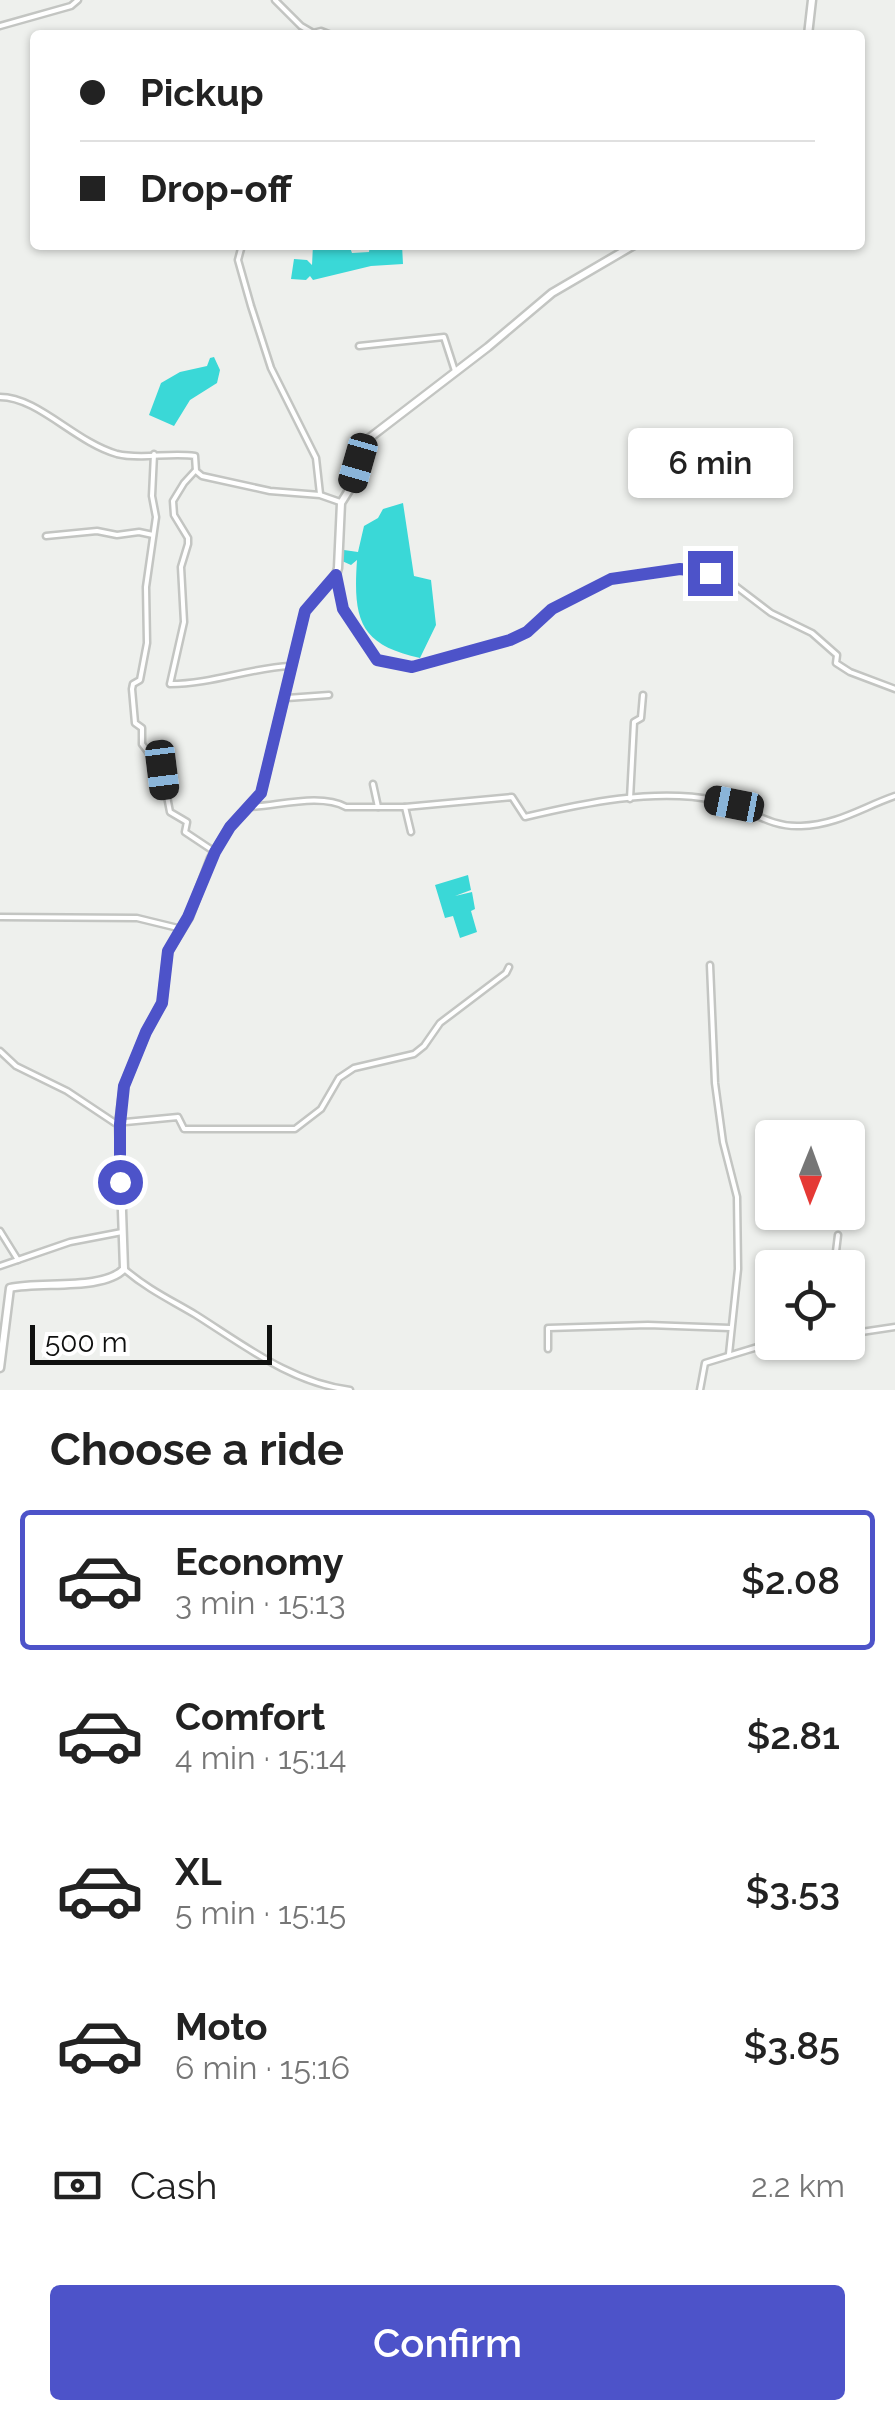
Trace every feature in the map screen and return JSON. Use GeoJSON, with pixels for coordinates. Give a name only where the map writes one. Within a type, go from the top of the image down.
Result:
{"type":"FeatureCollection","features":[{"type":"Feature","properties":{"kind":"street"},"geometry":{"type":"LineString","coordinates":[[0,26],[71,6],[78,0]]}},
{"type":"Feature","properties":{"kind":"street"},"geometry":{"type":"LineString","coordinates":[[275,0],[309,30]]}},
{"type":"Feature","properties":{"kind":"street"},"geometry":{"type":"LineString","coordinates":[[809,30],[812,0]]}},
{"type":"Feature","properties":{"kind":"street"},"geometry":{"type":"LineString","coordinates":[[241,250],[238,260],[270,368],[316,458],[320,495]]}},
{"type":"Feature","properties":{"kind":"street"},"geometry":{"type":"LineString","coordinates":[[350,1390],[299,1377],[152,1292],[124,1269],[120,1124],[124,1086],[162,1003],[168,951],[182,929],[215,852],[230,827],[261,793],[305,611],[336,575],[341,557],[341,503],[350,487],[359,446],[552,293],[625,250]]}},
{"type":"Feature","properties":{"kind":"street"},"geometry":{"type":"LineString","coordinates":[[359,346],[444,336],[456,371]]}},
{"type":"Feature","properties":{"kind":"street"},"geometry":{"type":"LineString","coordinates":[[0,397],[36,407],[94,446],[121,455],[195,456],[196,470],[202,476],[247,487],[320,495],[341,503]]}},
{"type":"Feature","properties":{"kind":"street"},"geometry":{"type":"LineString","coordinates":[[154,454],[152,496],[156,517],[146,587],[147,642],[140,680],[132,684],[136,724],[142,728],[142,744],[162,770],[170,812],[187,822],[185,832],[215,852]]}},
{"type":"Feature","properties":{"kind":"street"},"geometry":{"type":"LineString","coordinates":[[196,470],[174,501],[174,515],[188,544],[181,567],[184,622],[170,684],[196,684],[258,668],[290,666]]}},
{"type":"Feature","properties":{"kind":"street"},"geometry":{"type":"LineString","coordinates":[[46,536],[97,530],[117,535],[153,535]]}},
{"type":"Feature","properties":{"kind":"street"},"geometry":{"type":"LineString","coordinates":[[336,575],[343,609],[377,660],[412,667],[510,640],[527,632],[552,609],[611,579],[680,569],[710,573],[748,593],[771,613],[812,633],[836,655],[836,662],[850,672],[895,688]]}},
{"type":"Feature","properties":{"kind":"street"},"geometry":{"type":"LineString","coordinates":[[630,799],[632,737],[634,722],[641,718],[643,694]]}},
{"type":"Feature","properties":{"kind":"street"},"geometry":{"type":"LineString","coordinates":[[282,698],[329,695]]}},
{"type":"Feature","properties":{"kind":"street"},"geometry":{"type":"LineString","coordinates":[[373,784],[378,807]]}},
{"type":"Feature","properties":{"kind":"street"},"geometry":{"type":"LineString","coordinates":[[248,807],[308,801],[406,807],[512,796],[525,817],[630,799],[704,798],[734,804],[769,824],[800,827],[844,818],[895,796]]}},
{"type":"Feature","properties":{"kind":"street"},"geometry":{"type":"LineString","coordinates":[[406,807],[411,832]]}},
{"type":"Feature","properties":{"kind":"street"},"geometry":{"type":"LineString","coordinates":[[0,916],[137,918],[182,929]]}},
{"type":"Feature","properties":{"kind":"street"},"geometry":{"type":"LineString","coordinates":[[0,1051],[16,1066],[52,1082],[120,1124],[178,1117],[185,1129],[296,1129],[321,1109],[339,1078],[354,1068],[414,1054],[440,1023],[506,973],[509,966]]}},
{"type":"Feature","properties":{"kind":"street"},"geometry":{"type":"LineString","coordinates":[[710,966],[714,1083],[737,1197],[738,1269],[729,1354]]}},
{"type":"Feature","properties":{"kind":"street"},"geometry":{"type":"LineString","coordinates":[[0,1231],[18,1260]]}},
{"type":"Feature","properties":{"kind":"street"},"geometry":{"type":"LineString","coordinates":[[0,1266],[70,1242],[122,1232]]}},
{"type":"Feature","properties":{"kind":"street"},"geometry":{"type":"LineString","coordinates":[[836,1250],[838,1235]]}},
{"type":"Feature","properties":{"kind":"street"},"geometry":{"type":"LineString","coordinates":[[0,1368],[10,1288],[74,1284],[113,1277],[124,1269]]}},
{"type":"Feature","properties":{"kind":"street"},"geometry":{"type":"LineString","coordinates":[[865,1331],[895,1327]]}},
{"type":"Feature","properties":{"kind":"street"},"geometry":{"type":"LineString","coordinates":[[548,1349],[548,1328],[730,1328]]}},
{"type":"Feature","properties":{"kind":"street"},"geometry":{"type":"LineString","coordinates":[[700,1390],[705,1363],[755,1347]]}},
{"type":"Feature","properties":{"kind":"water"},"geometry":{"type":"Polygon","coordinates":[[[313,250],[402,250],[403,264],[371,266],[313,280],[310,276],[306,280],[291,279],[294,259],[307,260],[312,265],[313,250]]]}},
{"type":"Feature","properties":{"kind":"water"},"geometry":{"type":"Polygon","coordinates":[[[214,357],[220,370],[217,383],[190,400],[174,426],[149,415],[161,383],[180,372],[207,366],[214,357]]]}},
{"type":"Feature","properties":{"kind":"water"},"geometry":{"type":"Polygon","coordinates":[[[403,503],[414,576],[431,580],[436,625],[420,658],[384,646],[372,637],[359,614],[357,560],[351,565],[342,561],[344,550],[358,552],[364,526],[378,518],[383,509],[403,503]]]}},
{"type":"Feature","properties":{"kind":"water"},"geometry":{"type":"Polygon","coordinates":[[[468,875],[471,890],[455,896],[472,892],[475,909],[471,911],[477,932],[460,938],[453,916],[445,918],[435,885],[468,875]]]}},
{"type":"Feature","properties":{"kind":"route"},"geometry":{"type":"LineString","coordinates":[[120,1182],[124,1086],[162,1003],[168,951],[188,917],[211,858],[230,827],[261,793],[305,611],[329,580],[336,575],[343,609],[377,660],[412,667],[510,640],[527,632],[552,609],[611,579],[680,569],[710,573]]}}]}
